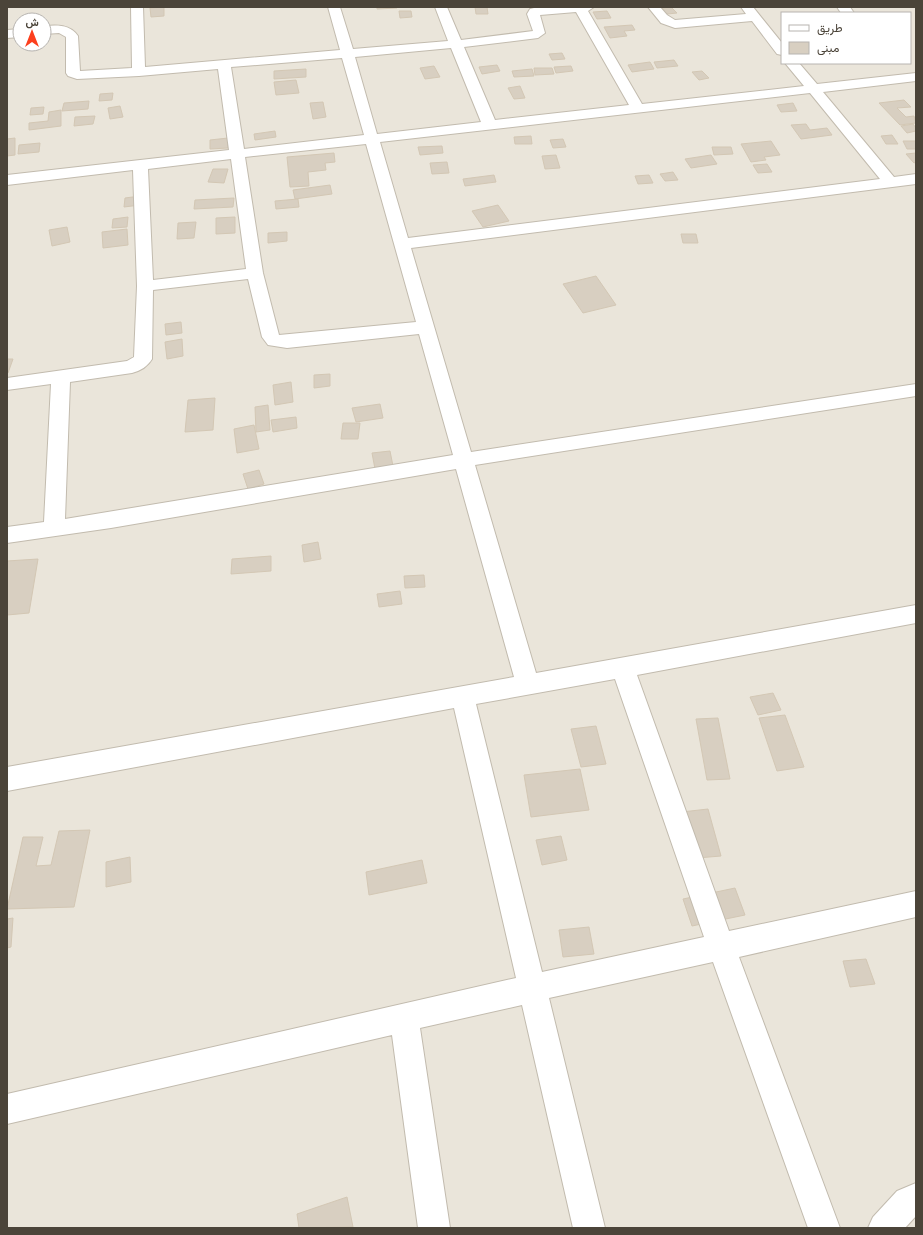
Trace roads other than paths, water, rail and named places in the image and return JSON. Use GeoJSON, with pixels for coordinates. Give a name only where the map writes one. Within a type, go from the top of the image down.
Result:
{"type":"FeatureCollection","features":[{"type":"Feature","properties":{"kind":"street"},"geometry":{"type":"LineString","coordinates":[[137,7],[139,72]]}},
{"type":"Feature","properties":{"kind":"street"},"geometry":{"type":"LineString","coordinates":[[334,7],[346,54],[372,139],[528,684]]}},
{"type":"Feature","properties":{"kind":"street"},"geometry":{"type":"LineString","coordinates":[[441,7],[489,124]]}},
{"type":"Feature","properties":{"kind":"street"},"geometry":{"type":"LineString","coordinates":[[52,30],[60,29],[66,31],[72,36],[73,73],[85,76],[456,44],[536,34],[538,33],[539,28],[533,14],[534,12],[583,7],[637,108]]}},
{"type":"Feature","properties":{"kind":"street"},"geometry":{"type":"LineString","coordinates":[[654,7],[663,20],[668,23],[675,24],[750,12],[781,50]]}},
{"type":"Feature","properties":{"kind":"street"},"geometry":{"type":"LineString","coordinates":[[793,64],[890,182]]}},
{"type":"Feature","properties":{"kind":"street"},"geometry":{"type":"LineString","coordinates":[[224,65],[255,273],[271,337],[274,341],[287,342],[426,327]]}},
{"type":"Feature","properties":{"kind":"street"},"geometry":{"type":"LineString","coordinates":[[7,180],[372,139],[489,124],[813,90],[910,77]]}},
{"type":"Feature","properties":{"kind":"street"},"geometry":{"type":"LineString","coordinates":[[7,384],[132,367],[143,359],[145,286],[140,165]]}},
{"type":"Feature","properties":{"kind":"street"},"geometry":{"type":"LineString","coordinates":[[402,244],[916,179]]}},
{"type":"Feature","properties":{"kind":"street"},"geometry":{"type":"LineString","coordinates":[[145,286],[255,273]]}},
{"type":"Feature","properties":{"kind":"street"},"geometry":{"type":"LineString","coordinates":[[54,528],[61,376]]}},
{"type":"Feature","properties":{"kind":"street"},"geometry":{"type":"LineString","coordinates":[[7,535],[464,460],[916,390]]}},
{"type":"Feature","properties":{"kind":"street"},"geometry":{"type":"LineString","coordinates":[[7,779],[916,614]]}},
{"type":"Feature","properties":{"kind":"street"},"geometry":{"type":"LineString","coordinates":[[622,668],[721,946],[824,1228]]}},
{"type":"Feature","properties":{"kind":"street"},"geometry":{"type":"LineString","coordinates":[[463,697],[589,1228]]}},
{"type":"Feature","properties":{"kind":"street"},"geometry":{"type":"LineString","coordinates":[[7,1109],[533,988],[916,904]]}},
{"type":"Feature","properties":{"kind":"street"},"geometry":{"type":"LineString","coordinates":[[404,1018],[434,1228]]}},
{"type":"Feature","properties":{"kind":"street"},"geometry":{"type":"LineString","coordinates":[[884,1228],[908,1202],[916,1199]]}}]}
